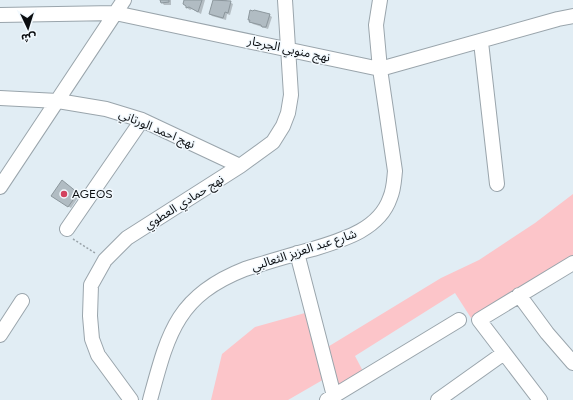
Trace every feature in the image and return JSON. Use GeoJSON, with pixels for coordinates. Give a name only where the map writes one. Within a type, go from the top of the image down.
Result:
{"type":"FeatureCollection","features":[{"type":"Feature","properties":{"kind":"street"},"geometry":{"type":"LineString","coordinates":[[0,187],[124,0]]}},
{"type":"Feature","properties":{"kind":"street","name":"نهج حمادي العطوي"},"geometry":{"type":"LineString","coordinates":[[131,400],[98,355],[92,339],[90,316],[91,285],[105,260],[127,238],[240,166],[272,142],[283,126],[288,113],[291,95],[285,0]]}},
{"type":"Feature","properties":{"kind":"street","name":"شارع عبد العزيز الثعالبي"},"geometry":{"type":"LineString","coordinates":[[150,400],[169,338],[181,315],[191,302],[213,284],[229,275],[355,235],[371,224],[383,211],[390,200],[394,187],[395,171],[380,69],[376,25],[380,0]]}},
{"type":"Feature","properties":{"kind":"street","name":"نهج منوبي الجرجار"},"geometry":{"type":"LineString","coordinates":[[0,15],[115,13],[288,48],[380,69],[573,16]]}},
{"type":"Feature","properties":{"kind":"street"},"geometry":{"type":"LineString","coordinates":[[481,42],[497,184]]}},
{"type":"Feature","properties":{"kind":"street","name":"نهج احمد الورتاني"},"geometry":{"type":"LineString","coordinates":[[0,98],[58,101],[106,109],[142,120],[240,166]]}},
{"type":"Feature","properties":{"kind":"street"},"geometry":{"type":"LineString","coordinates":[[67,229],[142,120]]}},
{"type":"Feature","properties":{"kind":"street"},"geometry":{"type":"LineString","coordinates":[[297,253],[330,398],[459,320]]}},
{"type":"Feature","properties":{"kind":"street"},"geometry":{"type":"LineString","coordinates":[[540,400],[479,320],[573,263]]}},
{"type":"Feature","properties":{"kind":"street"},"geometry":{"type":"LineString","coordinates":[[519,295],[547,333],[573,363]]}},
{"type":"Feature","properties":{"kind":"street"},"geometry":{"type":"LineString","coordinates":[[0,334],[22,301]]}},
{"type":"Feature","properties":{"kind":"street"},"geometry":{"type":"LineString","coordinates":[[438,400],[504,353]]}},
{"type":"Feature","properties":{"kind":"path"},"geometry":{"type":"LineString","coordinates":[[67,229],[71,238],[105,260]]}},
{"type":"Feature","properties":{"kind":"shaded area"},"geometry":{"type":"Polygon","coordinates":[[[573,194],[573,257],[471,318],[455,293],[355,356],[365,375],[338,389],[333,374],[288,400],[211,400],[222,354],[255,327],[305,313],[326,348],[441,278],[479,260],[535,223],[573,194]]]}},
{"type":"Feature","properties":{"kind":"building"},"geometry":{"type":"Polygon","coordinates":[[[160,0],[169,0],[169,2],[161,3],[160,0]]]}},
{"type":"Feature","properties":{"kind":"building"},"geometry":{"type":"Polygon","coordinates":[[[184,0],[202,0],[198,12],[189,7],[186,8],[183,4],[184,0]]]}},
{"type":"Feature","properties":{"kind":"building"},"geometry":{"type":"Polygon","coordinates":[[[213,0],[231,1],[228,13],[225,12],[223,18],[209,14],[213,0]]]}},
{"type":"Feature","properties":{"kind":"building"},"geometry":{"type":"Polygon","coordinates":[[[250,10],[270,14],[266,27],[249,22],[250,10]]]}},
{"type":"Feature","properties":{"kind":"building","name":"AGEOS"},"geometry":{"type":"Polygon","coordinates":[[[62,180],[78,193],[68,207],[51,196],[62,180]]]}},
{"type":"Feature","properties":{"kind":"place","name":"AGEOS"},"geometry":{"type":"Point","coordinates":[64,194]}}]}
